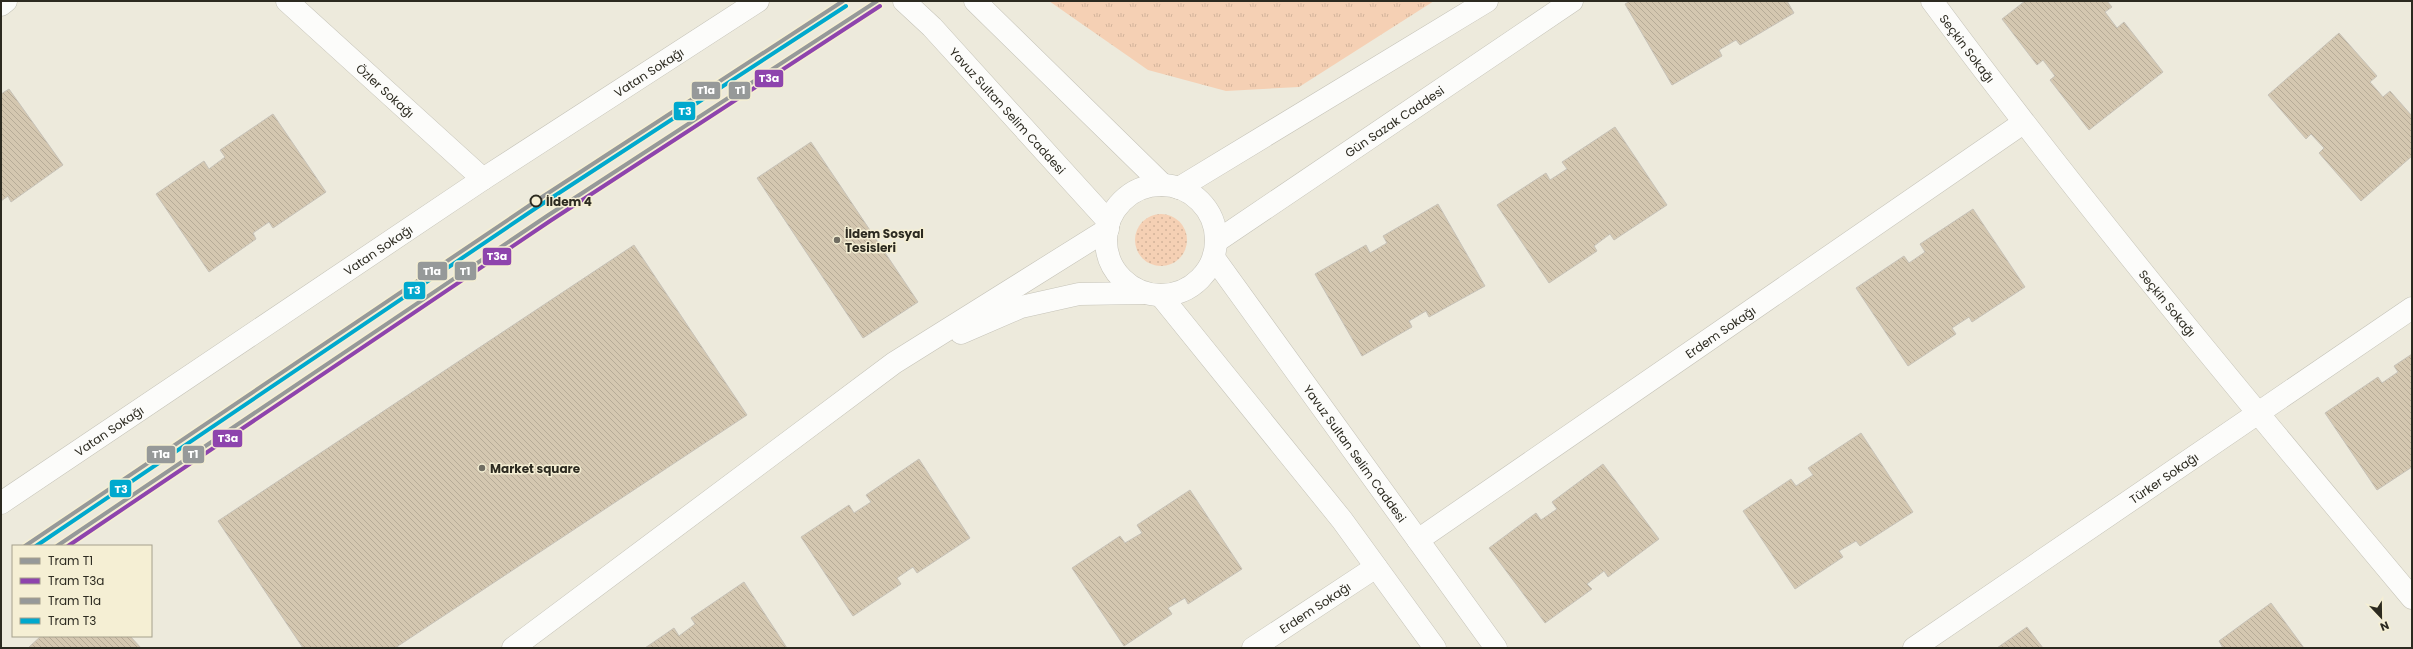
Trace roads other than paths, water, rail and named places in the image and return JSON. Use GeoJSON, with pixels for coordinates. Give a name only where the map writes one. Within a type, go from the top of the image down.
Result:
{"type":"FeatureCollection","features":[{"type":"Feature","properties":{"kind":"street"},"geometry":{"type":"LineString","coordinates":[[1,5],[6,1]]}},
{"type":"Feature","properties":{"kind":"street","name":"Özler Sokağı"},"geometry":{"type":"LineString","coordinates":[[287,1],[483,179]]}},
{"type":"Feature","properties":{"kind":"street","name":"Vatan Sokağı"},"geometry":{"type":"LineString","coordinates":[[1,503],[483,179],[758,1]]}},
{"type":"Feature","properties":{"kind":"street","name":"Yavuz Sultan Selim Caddesi"},"geometry":{"type":"LineString","coordinates":[[904,1],[932,27],[1108,226]]}},
{"type":"Feature","properties":{"kind":"street"},"geometry":{"type":"LineString","coordinates":[[976,1],[1171,186]]}},
{"type":"Feature","properties":{"kind":"street"},"geometry":{"type":"LineString","coordinates":[[1171,186],[1487,1]]}},
{"type":"Feature","properties":{"kind":"street","name":"Gün Sazak Caddesi"},"geometry":{"type":"LineString","coordinates":[[1216,250],[1572,1]]}},
{"type":"Feature","properties":{"kind":"street","name":"Seçkin Sokağı"},"geometry":{"type":"LineString","coordinates":[[1932,1],[2023,123],[2258,414],[2412,598]]}},
{"type":"Feature","properties":{"kind":"street","name":"Erdem Sokağı"},"geometry":{"type":"LineString","coordinates":[[1418,540],[2023,123]]}},
{"type":"Feature","properties":{"kind":"street"},"geometry":{"type":"LineString","coordinates":[[894,363],[1021,307],[1079,294],[1152,294],[1178,294],[1193,286],[1206,274],[1216,250],[1215,224],[1207,208],[1195,195],[1171,186],[1145,187],[1130,195],[1117,206],[1108,226],[1106,239],[1108,256],[1116,272],[1128,285],[1152,294],[1342,520],[1435,648]]}},
{"type":"Feature","properties":{"kind":"street"},"geometry":{"type":"LineString","coordinates":[[513,648],[894,363],[1108,226]]}},
{"type":"Feature","properties":{"kind":"street","name":"Yavuz Sultan Selim Caddesi"},"geometry":{"type":"LineString","coordinates":[[1216,250],[1418,540],[1496,648]]}},
{"type":"Feature","properties":{"kind":"street","name":"Türker Sokağı"},"geometry":{"type":"LineString","coordinates":[[1914,648],[2412,308]]}},
{"type":"Feature","properties":{"kind":"street","name":"Erdem Sokağı"},"geometry":{"type":"LineString","coordinates":[[1253,648],[1376,567]]}},
{"type":"Feature","properties":{"kind":"tram line","name":"T1a"},"geometry":{"type":"LineString","coordinates":[[26,545],[536,201],[843,1]]}},
{"type":"Feature","properties":{"kind":"tram line","name":"T1"},"geometry":{"type":"LineString","coordinates":[[58,545],[547,216],[877,1]]}},
{"type":"Feature","properties":{"kind":"tram line","name":"T3"},"geometry":{"type":"LineString","coordinates":[[37,545],[539,206],[846,6]]}},
{"type":"Feature","properties":{"kind":"tram line","name":"T3a"},"geometry":{"type":"LineString","coordinates":[[69,545],[550,221],[880,6]]}},
{"type":"Feature","properties":{"kind":"place","name":"İldem 4"},"geometry":{"type":"Point","coordinates":[536,201]}},
{"type":"Feature","properties":{"kind":"place","name":"İldem Sosyal Tesisleri"},"geometry":{"type":"Point","coordinates":[837,240]}},
{"type":"Feature","properties":{"kind":"place","name":"Market square"},"geometry":{"type":"Point","coordinates":[482,468]}}]}
